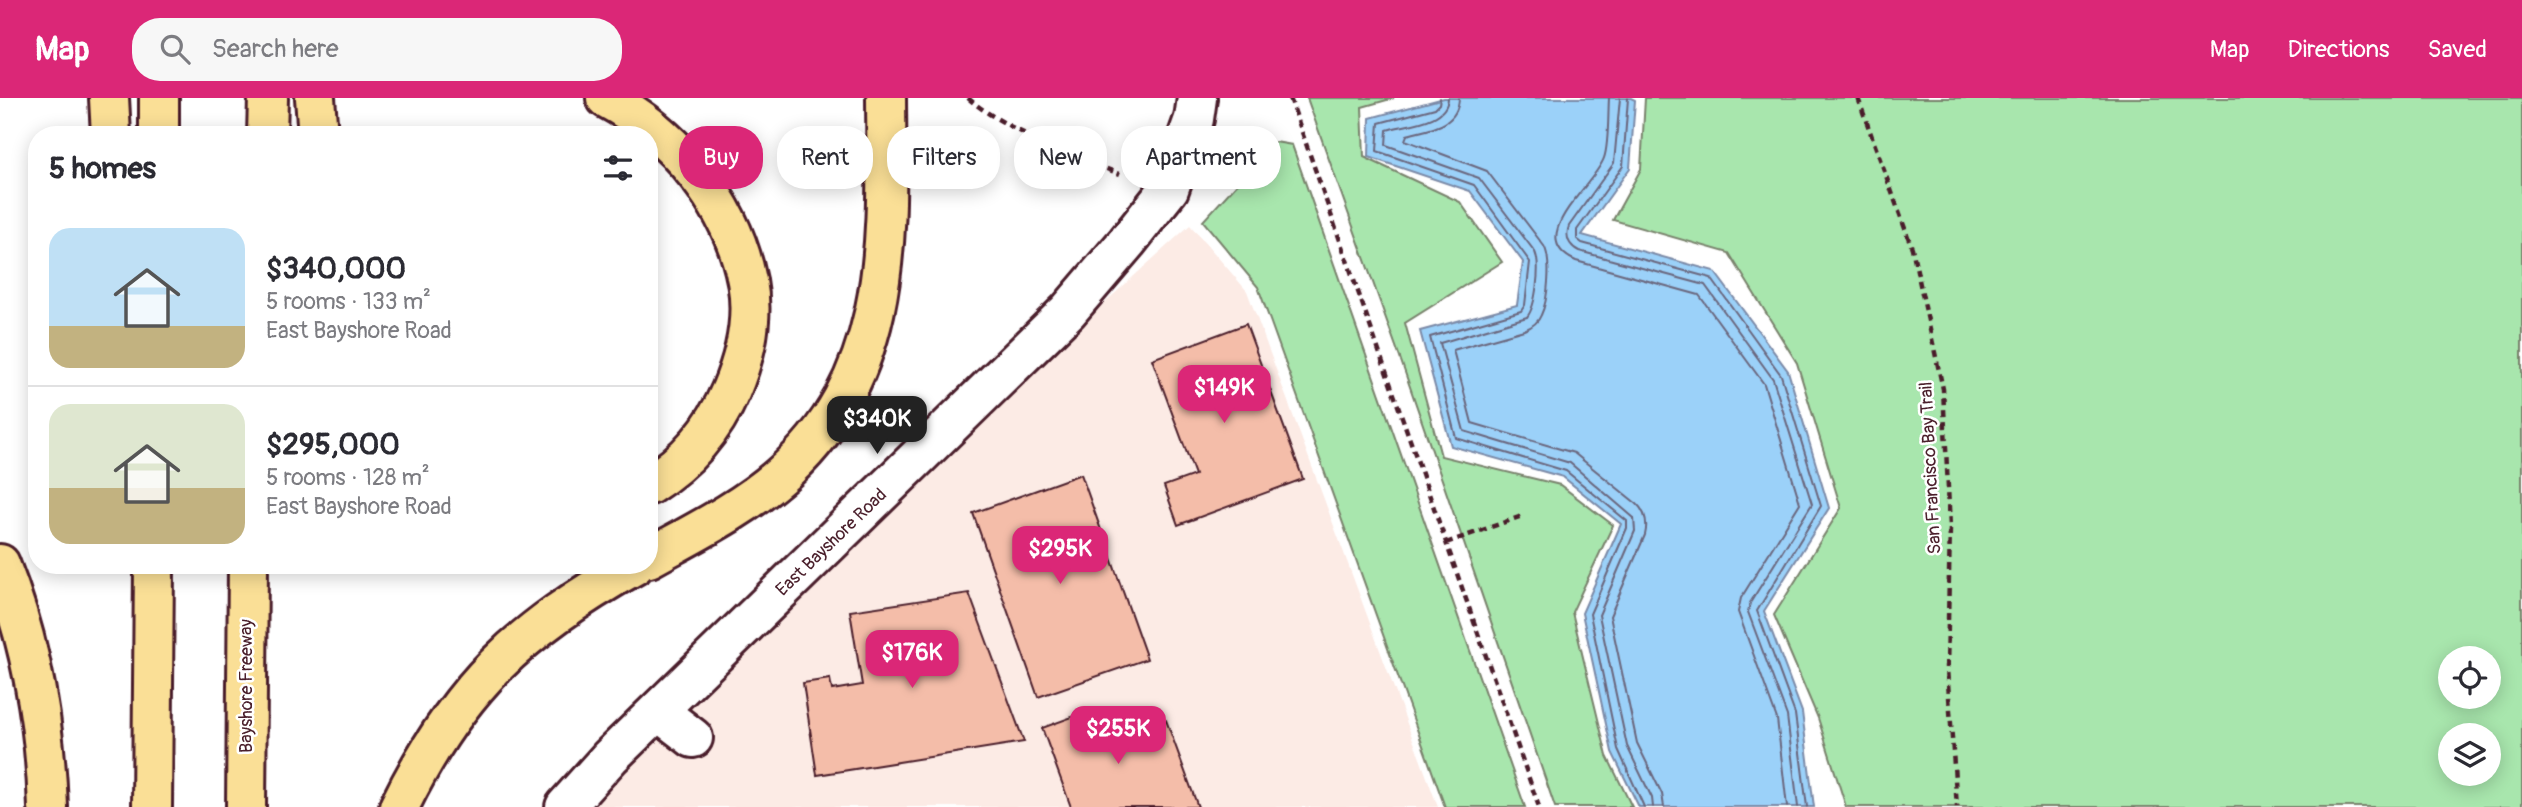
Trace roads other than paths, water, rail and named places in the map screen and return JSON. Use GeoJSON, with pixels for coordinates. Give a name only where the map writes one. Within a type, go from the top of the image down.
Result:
{"type":"FeatureCollection","features":[{"type":"Feature","properties":{"kind":"highway"},"geometry":{"type":"LineString","coordinates":[[109,98],[111,126]]}},
{"type":"Feature","properties":{"kind":"highway"},"geometry":{"type":"LineString","coordinates":[[159,98],[159,126]]}},
{"type":"Feature","properties":{"kind":"highway"},"geometry":{"type":"LineString","coordinates":[[267,126],[268,98]]}},
{"type":"Feature","properties":{"kind":"highway"},"geometry":{"type":"LineString","coordinates":[[315,98],[317,126]]}},
{"type":"Feature","properties":{"kind":"highway"},"geometry":{"type":"LineString","coordinates":[[606,98],[647,126]]}},
{"type":"Feature","properties":{"kind":"highway"},"geometry":{"type":"LineString","coordinates":[[658,553],[745,502],[779,477],[809,448],[834,416],[854,380],[873,315],[884,258],[887,213],[886,98]]}},
{"type":"Feature","properties":{"kind":"highway"},"geometry":{"type":"LineString","coordinates":[[658,135],[695,171],[718,205],[736,243],[748,283],[749,327],[741,367],[727,400],[709,431],[687,457],[658,478]]}},
{"type":"Feature","properties":{"kind":"highway"},"geometry":{"type":"LineString","coordinates":[[0,564],[33,673],[42,723],[48,807]]}},
{"type":"Feature","properties":{"kind":"highway"},"geometry":{"type":"LineString","coordinates":[[152,574],[152,807]]}},
{"type":"Feature","properties":{"kind":"highway","name":"Bayshore Freeway"},"geometry":{"type":"LineString","coordinates":[[246,807],[248,574]]}},
{"type":"Feature","properties":{"kind":"highway"},"geometry":{"type":"LineString","coordinates":[[399,807],[440,732],[499,660],[575,599],[619,574]]}},
{"type":"Feature","properties":{"kind":"street","name":"East Bayshore Road"},"geometry":{"type":"LineString","coordinates":[[565,807],[610,757],[1068,311],[1128,242],[1169,189],[1191,128],[1197,98]]}},
{"type":"Feature","properties":{"kind":"street"},"geometry":{"type":"LineString","coordinates":[[658,711],[692,738]]}},
{"type":"Feature","properties":{"kind":"water"},"geometry":{"type":"Polygon","coordinates":[[[1444,98],[1635,100],[1630,168],[1582,235],[1714,271],[1788,371],[1829,508],[1764,611],[1802,712],[1814,807],[1639,807],[1612,752],[1582,613],[1621,524],[1563,477],[1451,446],[1420,331],[1517,305],[1523,262],[1470,191],[1369,157],[1370,118],[1444,98]]]}}]}
